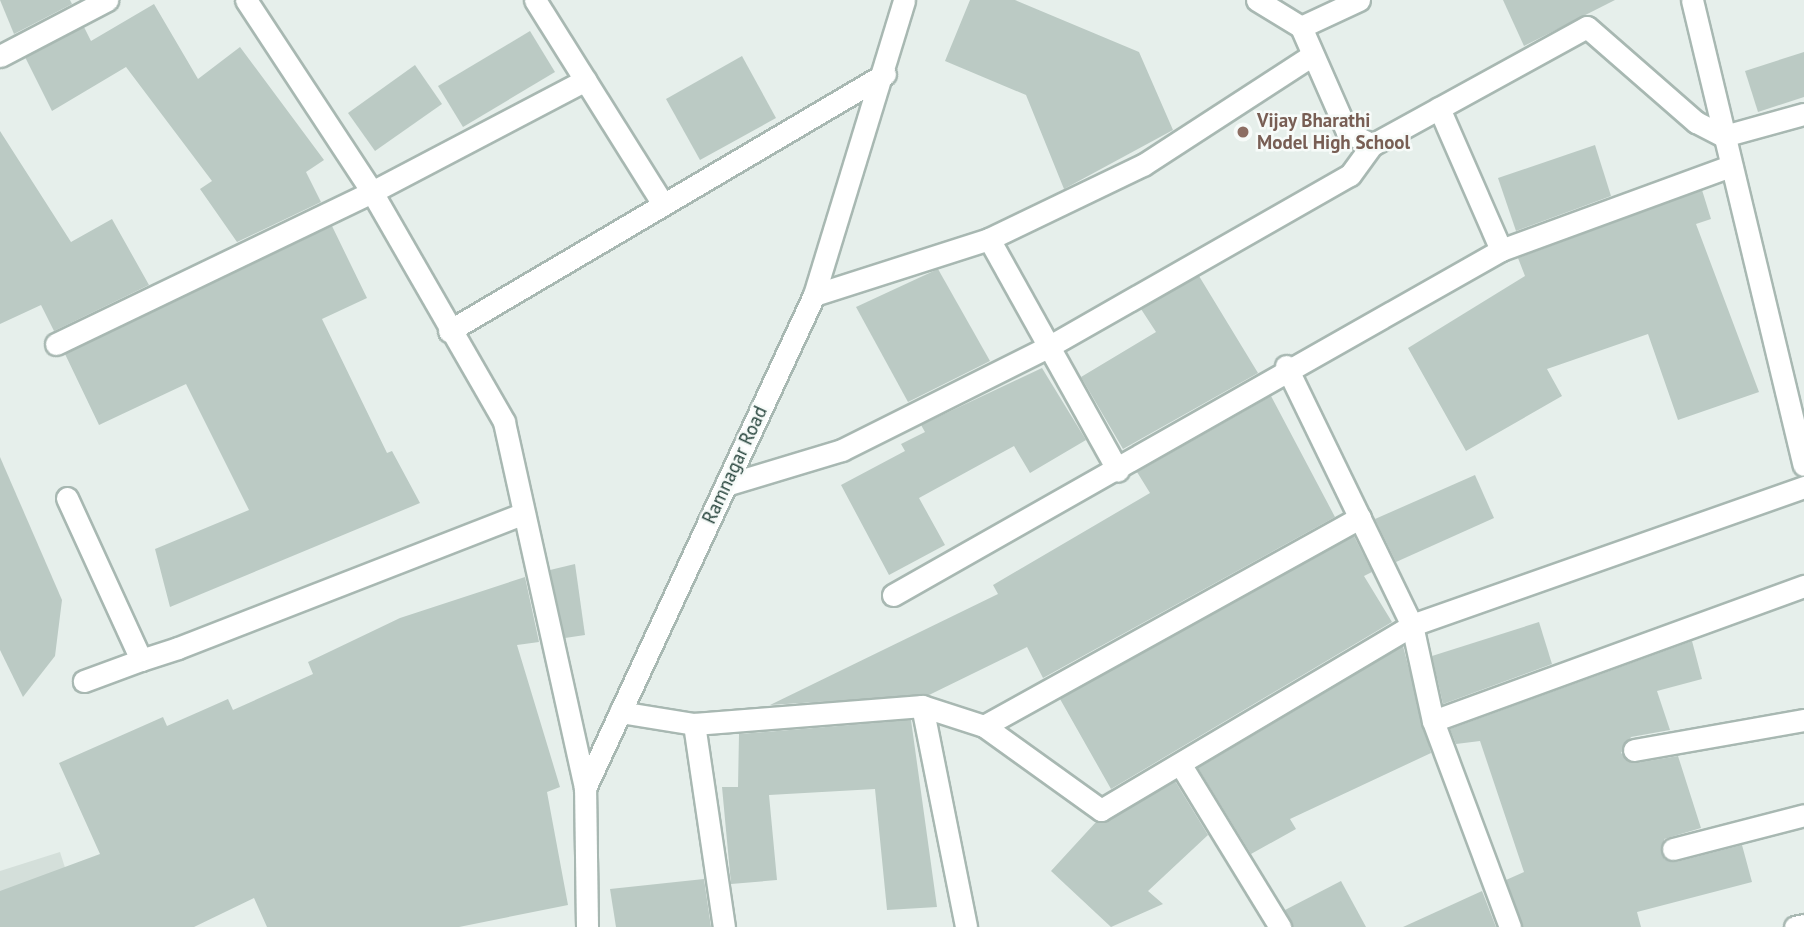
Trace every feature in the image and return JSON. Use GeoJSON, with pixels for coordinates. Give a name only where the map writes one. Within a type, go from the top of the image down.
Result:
{"type":"FeatureCollection","features":[{"type":"Feature","properties":{"kind":"street"},"geometry":{"type":"LineString","coordinates":[[0,56],[107,0]]}},
{"type":"Feature","properties":{"kind":"street"},"geometry":{"type":"LineString","coordinates":[[246,0],[372,192],[449,331],[504,422],[585,789]]}},
{"type":"Feature","properties":{"kind":"street"},"geometry":{"type":"LineString","coordinates":[[534,0],[663,204]]}},
{"type":"Feature","properties":{"kind":"street","name":"Ramnagar Road"},"geometry":{"type":"LineString","coordinates":[[587,927],[585,789],[814,295],[885,74],[904,0]]}},
{"type":"Feature","properties":{"kind":"street"},"geometry":{"type":"LineString","coordinates":[[1257,0],[1301,27],[1309,57],[1347,132],[1372,145]]}},
{"type":"Feature","properties":{"kind":"street"},"geometry":{"type":"LineString","coordinates":[[1301,27],[1359,0]]}},
{"type":"Feature","properties":{"kind":"street"},"geometry":{"type":"LineString","coordinates":[[1692,0],[1804,464]]}},
{"type":"Feature","properties":{"kind":"street"},"geometry":{"type":"LineString","coordinates":[[726,485],[842,450],[1048,347],[1350,175],[1372,145],[1587,27],[1696,122],[1724,136],[1804,114]]}},
{"type":"Feature","properties":{"kind":"street"},"geometry":{"type":"LineString","coordinates":[[814,295],[989,239],[1143,165],[1309,57]]}},
{"type":"Feature","properties":{"kind":"street"},"geometry":{"type":"LineString","coordinates":[[449,331],[885,74]]}},
{"type":"Feature","properties":{"kind":"street"},"geometry":{"type":"LineString","coordinates":[[56,344],[372,192],[584,80]]}},
{"type":"Feature","properties":{"kind":"street"},"geometry":{"type":"LineString","coordinates":[[1439,108],[1501,250]]}},
{"type":"Feature","properties":{"kind":"street"},"geometry":{"type":"LineString","coordinates":[[893,595],[1118,471],[1286,366],[1501,250],[1731,166]]}},
{"type":"Feature","properties":{"kind":"street"},"geometry":{"type":"LineString","coordinates":[[989,239],[1118,471]]}},
{"type":"Feature","properties":{"kind":"street"},"geometry":{"type":"LineString","coordinates":[[1286,366],[1412,625],[1433,720],[1510,927]]}},
{"type":"Feature","properties":{"kind":"street"},"geometry":{"type":"LineString","coordinates":[[620,712],[694,724],[922,706],[984,726],[1101,810],[1182,767],[1412,625],[1804,488]]}},
{"type":"Feature","properties":{"kind":"street"},"geometry":{"type":"LineString","coordinates":[[67,498],[141,660]]}},
{"type":"Feature","properties":{"kind":"street"},"geometry":{"type":"LineString","coordinates":[[85,681],[178,648],[524,513]]}},
{"type":"Feature","properties":{"kind":"street"},"geometry":{"type":"LineString","coordinates":[[984,726],[1360,518]]}},
{"type":"Feature","properties":{"kind":"street"},"geometry":{"type":"LineString","coordinates":[[1433,720],[1804,586]]}},
{"type":"Feature","properties":{"kind":"street"},"geometry":{"type":"LineString","coordinates":[[922,706],[966,927]]}},
{"type":"Feature","properties":{"kind":"street"},"geometry":{"type":"LineString","coordinates":[[1634,750],[1804,720]]}},
{"type":"Feature","properties":{"kind":"street"},"geometry":{"type":"LineString","coordinates":[[694,724],[724,927]]}},
{"type":"Feature","properties":{"kind":"street"},"geometry":{"type":"LineString","coordinates":[[1182,767],[1280,927]]}},
{"type":"Feature","properties":{"kind":"street"},"geometry":{"type":"LineString","coordinates":[[1673,849],[1804,815]]}},
{"type":"Feature","properties":{"kind":"street"},"geometry":{"type":"LineString","coordinates":[[1795,927],[1804,925]]}},
{"type":"Feature","properties":{"kind":"shaded area"},"geometry":{"type":"Polygon","coordinates":[[[60,852],[84,927],[0,927],[0,871],[60,852]]]}},
{"type":"Feature","properties":{"kind":"building"},"geometry":{"type":"Polygon","coordinates":[[[0,0],[70,0],[72,4],[14,34],[0,0]]]}},
{"type":"Feature","properties":{"kind":"building"},"geometry":{"type":"Polygon","coordinates":[[[970,0],[1015,0],[1139,52],[1173,130],[1064,189],[1026,95],[945,61],[970,0]]]}},
{"type":"Feature","properties":{"kind":"building"},"geometry":{"type":"Polygon","coordinates":[[[1503,0],[1615,0],[1524,46],[1503,0]]]}},
{"type":"Feature","properties":{"kind":"building"},"geometry":{"type":"Polygon","coordinates":[[[154,4],[198,79],[240,47],[324,160],[306,172],[321,202],[237,242],[200,189],[212,181],[126,67],[52,111],[25,57],[84,27],[91,41],[154,4]]]}},
{"type":"Feature","properties":{"kind":"building"},"geometry":{"type":"Polygon","coordinates":[[[530,31],[555,72],[463,127],[438,86],[530,31]]]}},
{"type":"Feature","properties":{"kind":"building"},"geometry":{"type":"Polygon","coordinates":[[[1804,52],[1804,97],[1758,112],[1745,71],[1804,52]]]}},
{"type":"Feature","properties":{"kind":"building"},"geometry":{"type":"Polygon","coordinates":[[[742,56],[776,118],[700,160],[666,99],[742,56]]]}},
{"type":"Feature","properties":{"kind":"building"},"geometry":{"type":"Polygon","coordinates":[[[415,65],[442,104],[375,151],[348,113],[415,65]]]}},
{"type":"Feature","properties":{"kind":"building"},"geometry":{"type":"Polygon","coordinates":[[[0,131],[71,242],[112,219],[149,285],[54,331],[41,305],[0,324],[0,131]]]}},
{"type":"Feature","properties":{"kind":"building"},"geometry":{"type":"Polygon","coordinates":[[[1595,145],[1611,196],[1516,231],[1498,178],[1595,145]]]}},
{"type":"Feature","properties":{"kind":"building"},"geometry":{"type":"Polygon","coordinates":[[[1702,190],[1711,219],[1696,224],[1759,392],[1678,420],[1648,334],[1547,369],[1562,396],[1466,451],[1408,348],[1525,276],[1518,258],[1702,190]]]}},
{"type":"Feature","properties":{"kind":"building"},"geometry":{"type":"Polygon","coordinates":[[[332,226],[367,298],[322,319],[387,453],[392,451],[420,503],[170,607],[155,549],[249,510],[186,384],[99,425],[65,354],[332,226]]]}},
{"type":"Feature","properties":{"kind":"building"},"geometry":{"type":"Polygon","coordinates":[[[938,269],[990,361],[908,402],[856,307],[938,269]]]}},
{"type":"Feature","properties":{"kind":"building"},"geometry":{"type":"Polygon","coordinates":[[[1199,276],[1258,373],[1123,449],[1081,377],[1156,332],[1141,309],[1199,276]]]}},
{"type":"Feature","properties":{"kind":"building"},"geometry":{"type":"Polygon","coordinates":[[[1042,368],[1086,440],[1030,473],[1014,446],[919,498],[945,545],[889,575],[841,485],[905,451],[901,444],[925,432],[921,425],[1042,368]]]}},
{"type":"Feature","properties":{"kind":"building"},"geometry":{"type":"Polygon","coordinates":[[[1271,396],[1335,517],[1043,678],[1027,647],[929,695],[770,705],[998,594],[993,585],[1150,493],[1137,472],[1271,396]]]}},
{"type":"Feature","properties":{"kind":"building"},"geometry":{"type":"Polygon","coordinates":[[[0,457],[62,600],[55,656],[23,697],[0,650],[0,457]]]}},
{"type":"Feature","properties":{"kind":"building"},"geometry":{"type":"Polygon","coordinates":[[[1475,475],[1494,518],[1396,562],[1375,519],[1475,475]]]}},
{"type":"Feature","properties":{"kind":"building"},"geometry":{"type":"Polygon","coordinates":[[[1354,536],[1372,572],[1364,576],[1392,622],[1111,789],[1060,699],[1354,536]]]}},
{"type":"Feature","properties":{"kind":"building"},"geometry":{"type":"Polygon","coordinates":[[[575,564],[585,635],[565,638],[550,570],[575,564]]]}},
{"type":"Feature","properties":{"kind":"building"},"geometry":{"type":"Polygon","coordinates":[[[525,577],[539,642],[517,645],[560,787],[547,792],[568,905],[459,927],[267,927],[254,898],[194,927],[0,927],[0,891],[100,854],[59,763],[163,717],[167,726],[228,699],[233,710],[313,674],[308,662],[400,618],[525,577]]]}},
{"type":"Feature","properties":{"kind":"building"},"geometry":{"type":"Polygon","coordinates":[[[1539,622],[1552,664],[1443,704],[1432,656],[1539,622]]]}},
{"type":"Feature","properties":{"kind":"building"},"geometry":{"type":"Polygon","coordinates":[[[1692,641],[1702,679],[1657,691],[1670,730],[1631,737],[1621,753],[1636,763],[1678,756],[1701,828],[1664,839],[1664,859],[1676,862],[1742,845],[1752,882],[1637,912],[1641,927],[1523,927],[1506,880],[1524,872],[1480,741],[1456,744],[1450,729],[1692,641]]]}},
{"type":"Feature","properties":{"kind":"building"},"geometry":{"type":"Polygon","coordinates":[[[1403,646],[1431,753],[1290,819],[1296,829],[1251,854],[1198,768],[1403,646]]]}},
{"type":"Feature","properties":{"kind":"building"},"geometry":{"type":"Polygon","coordinates":[[[911,720],[937,907],[887,910],[875,789],[769,795],[777,880],[731,884],[722,787],[738,787],[739,734],[911,720]]]}},
{"type":"Feature","properties":{"kind":"building"},"geometry":{"type":"Polygon","coordinates":[[[1175,781],[1208,835],[1148,891],[1163,904],[1111,927],[1051,871],[1096,822],[1175,781]]]}},
{"type":"Feature","properties":{"kind":"building"},"geometry":{"type":"Polygon","coordinates":[[[704,879],[711,927],[616,927],[610,889],[704,879]]]}},
{"type":"Feature","properties":{"kind":"building"},"geometry":{"type":"Polygon","coordinates":[[[1341,881],[1366,927],[1293,927],[1285,910],[1341,881]]]}},
{"type":"Feature","properties":{"kind":"building"},"geometry":{"type":"Polygon","coordinates":[[[1482,891],[1496,927],[1403,927],[1482,891]]]}},
{"type":"Feature","properties":{"kind":"place","name":"Vijay Bharathi Model High School"},"geometry":{"type":"Point","coordinates":[1243,132]}}]}
